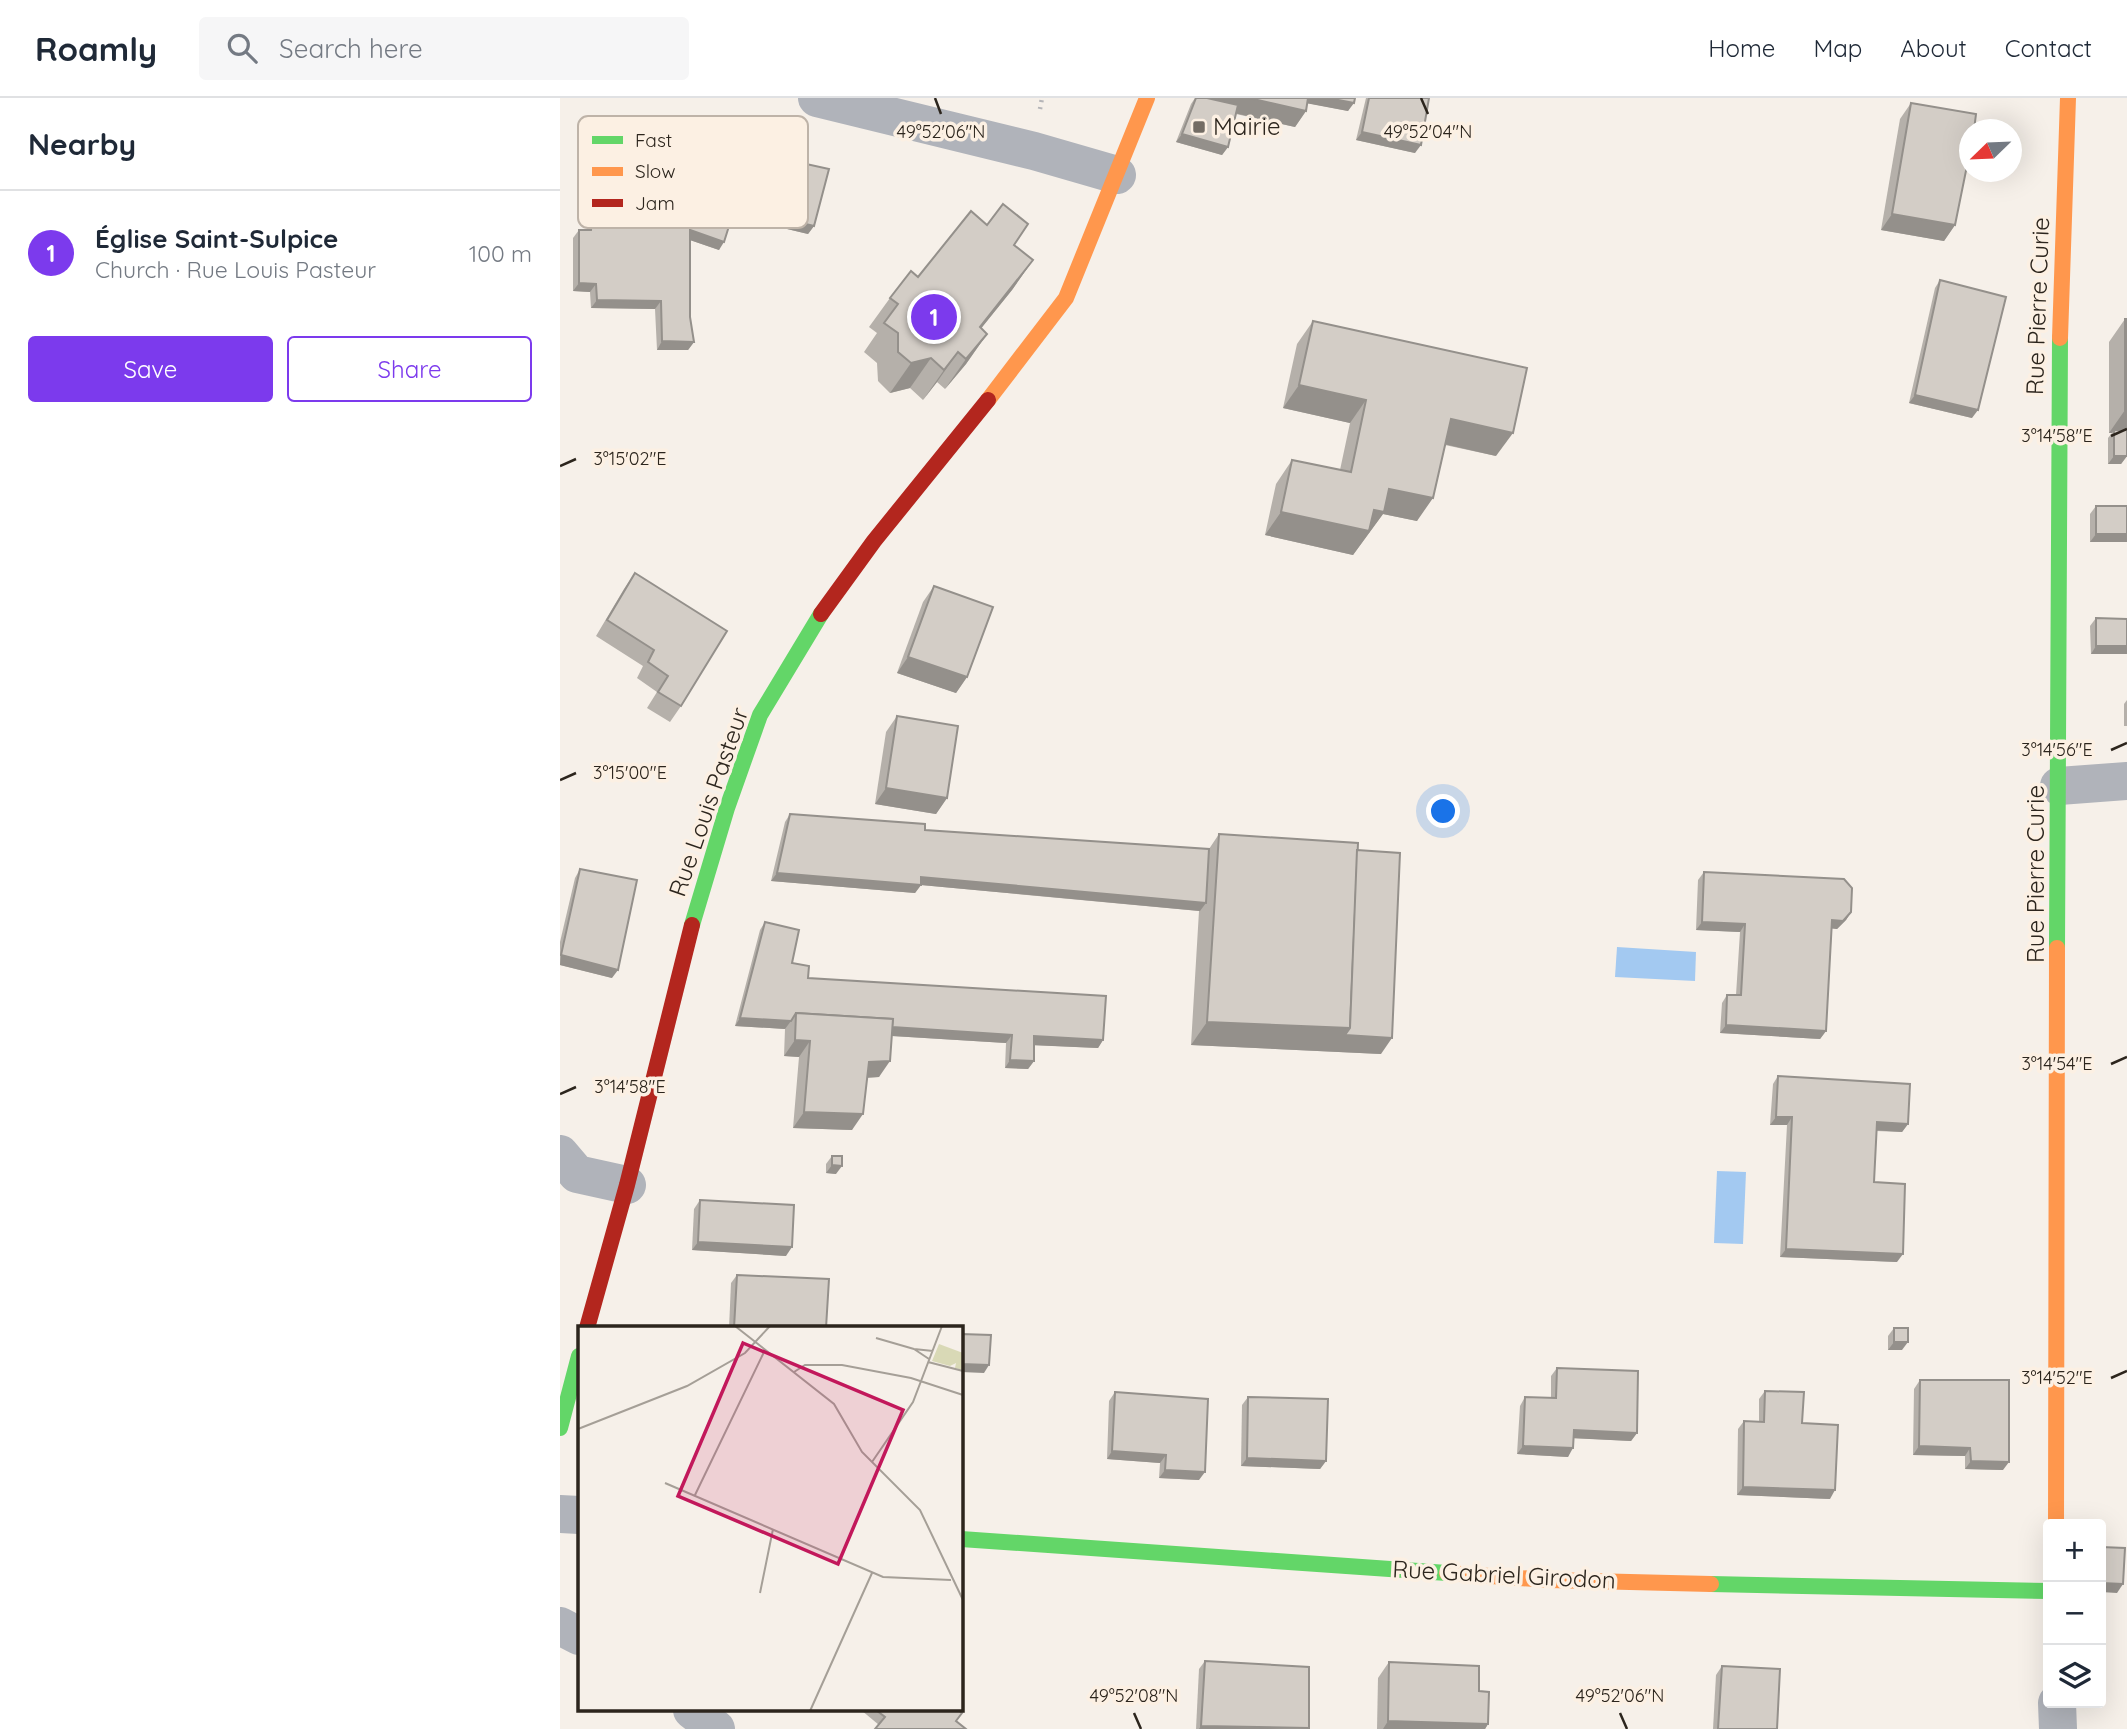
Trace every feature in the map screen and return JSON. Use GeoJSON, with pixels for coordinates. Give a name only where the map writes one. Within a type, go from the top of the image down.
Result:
{"type":"FeatureCollection","features":[{"type":"Feature","properties":{"kind":"street"},"geometry":{"type":"LineString","coordinates":[[817,98],[1034,151],[1117,176]]}},
{"type":"Feature","properties":{"kind":"street","name":"Rue Louis Pasteur"},"geometry":{"type":"LineString","coordinates":[[588,1326],[627,1185],[681,958],[727,808],[760,715],[807,633],[874,541],[956,443],[1066,298],[1147,98]]}},
{"type":"Feature","properties":{"kind":"street","name":"Rue Pierre Curie"},"geometry":{"type":"LineString","coordinates":[[2056,1519],[2058,401],[2068,98]]}},
{"type":"Feature","properties":{"kind":"street"},"geometry":{"type":"LineString","coordinates":[[2059,786],[2127,782]]}},
{"type":"Feature","properties":{"kind":"street"},"geometry":{"type":"LineString","coordinates":[[560,1154],[577,1174],[627,1185]]}},
{"type":"Feature","properties":{"kind":"street"},"geometry":{"type":"LineString","coordinates":[[560,1428],[578,1360]]}},
{"type":"Feature","properties":{"kind":"street"},"geometry":{"type":"LineString","coordinates":[[560,1514],[578,1515]]}},
{"type":"Feature","properties":{"kind":"street","name":"Rue Gabriel Girodon"},"geometry":{"type":"LineString","coordinates":[[962,1539],[1549,1580],[2043,1591]]}},
{"type":"Feature","properties":{"kind":"street"},"geometry":{"type":"LineString","coordinates":[[560,1626],[578,1635]]}},
{"type":"Feature","properties":{"kind":"street"},"geometry":{"type":"LineString","coordinates":[[2057,1708],[2058,1729]]}},
{"type":"Feature","properties":{"kind":"street"},"geometry":{"type":"LineString","coordinates":[[695,1712],[716,1729]]}},
{"type":"Feature","properties":{"kind":"water"},"geometry":{"type":"Polygon","coordinates":[[[1617,947],[1696,952],[1695,981],[1615,977],[1617,947]]]}},
{"type":"Feature","properties":{"kind":"water"},"geometry":{"type":"Polygon","coordinates":[[[1717,1171],[1746,1172],[1743,1244],[1714,1243],[1717,1171]]]}},
{"type":"Feature","properties":{"kind":"building"},"geometry":{"type":"Polygon","coordinates":[[[1196,98],[1238,105],[1228,147],[1182,134],[1196,98]]]}},
{"type":"Feature","properties":{"kind":"building"},"geometry":{"type":"Polygon","coordinates":[[[1249,98],[1308,98],[1306,111],[1249,98]]]}},
{"type":"Feature","properties":{"kind":"building"},"geometry":{"type":"Polygon","coordinates":[[[1328,98],[1355,98],[1354,103],[1328,98]]]}},
{"type":"Feature","properties":{"kind":"building"},"geometry":{"type":"Polygon","coordinates":[[[1369,98],[1429,98],[1421,145],[1362,132],[1369,98]]]}},
{"type":"Feature","properties":{"kind":"building"},"geometry":{"type":"Polygon","coordinates":[[[1911,103],[1976,114],[1975,119],[1959,119],[1959,182],[1964,182],[1955,225],[1892,214],[1911,103]]]}},
{"type":"Feature","properties":{"kind":"building"},"geometry":{"type":"Polygon","coordinates":[[[808,164],[829,169],[814,226],[808,225],[808,164]]]}},
{"type":"Feature","properties":{"kind":"building"},"geometry":{"type":"Polygon","coordinates":[[[1003,204],[1028,224],[1014,245],[1033,260],[980,327],[987,334],[966,359],[958,352],[944,370],[931,358],[911,363],[898,352],[898,333],[884,323],[898,304],[890,298],[911,271],[918,277],[971,211],[987,225],[1003,204]]]}},
{"type":"Feature","properties":{"kind":"building"},"geometry":{"type":"Polygon","coordinates":[[[728,228],[724,242],[690,230],[690,317],[694,342],[662,341],[661,301],[597,300],[596,284],[579,283],[579,230],[728,228]]]}},
{"type":"Feature","properties":{"kind":"building"},"geometry":{"type":"Polygon","coordinates":[[[1940,280],[2006,297],[1978,410],[1915,395],[1940,280]]]}},
{"type":"Feature","properties":{"kind":"building"},"geometry":{"type":"Polygon","coordinates":[[[2127,319],[2127,410],[2125,410],[2127,319]]]}},
{"type":"Feature","properties":{"kind":"building"},"geometry":{"type":"Polygon","coordinates":[[[1313,321],[1527,368],[1513,433],[1451,419],[1433,498],[1389,489],[1384,512],[1374,510],[1369,531],[1281,512],[1292,460],[1351,472],[1366,400],[1299,385],[1313,321]]]}},
{"type":"Feature","properties":{"kind":"building"},"geometry":{"type":"Polygon","coordinates":[[[2114,430],[2127,430],[2127,456],[2114,456],[2114,430]]]}},
{"type":"Feature","properties":{"kind":"building"},"geometry":{"type":"Polygon","coordinates":[[[2096,506],[2127,506],[2127,534],[2096,534],[2096,506]]]}},
{"type":"Feature","properties":{"kind":"building"},"geometry":{"type":"Polygon","coordinates":[[[635,573],[727,631],[681,706],[658,692],[668,676],[648,662],[654,650],[607,620],[635,573]]]}},
{"type":"Feature","properties":{"kind":"building"},"geometry":{"type":"Polygon","coordinates":[[[934,586],[993,607],[967,677],[908,657],[934,586]]]}},
{"type":"Feature","properties":{"kind":"building"},"geometry":{"type":"Polygon","coordinates":[[[2096,618],[2127,619],[2127,646],[2096,646],[2096,618]]]}},
{"type":"Feature","properties":{"kind":"building"},"geometry":{"type":"Polygon","coordinates":[[[897,716],[958,726],[947,798],[886,788],[897,716]]]}},
{"type":"Feature","properties":{"kind":"building"},"geometry":{"type":"Polygon","coordinates":[[[790,814],[925,824],[925,830],[1209,849],[1206,903],[921,877],[921,885],[777,873],[790,814]]]}},
{"type":"Feature","properties":{"kind":"building"},"geometry":{"type":"Polygon","coordinates":[[[1219,834],[1358,843],[1350,1028],[1207,1022],[1219,834]]]}},
{"type":"Feature","properties":{"kind":"building"},"geometry":{"type":"Polygon","coordinates":[[[1357,850],[1400,853],[1392,1038],[1345,1035],[1350,1028],[1357,850]]]}},
{"type":"Feature","properties":{"kind":"building"},"geometry":{"type":"Polygon","coordinates":[[[580,869],[637,880],[618,970],[561,955],[580,869]]]}},
{"type":"Feature","properties":{"kind":"building"},"geometry":{"type":"Polygon","coordinates":[[[1704,872],[1844,879],[1852,888],[1851,912],[1843,921],[1832,920],[1826,1031],[1726,1025],[1727,995],[1741,995],[1745,924],[1702,922],[1704,872]]]}},
{"type":"Feature","properties":{"kind":"building"},"geometry":{"type":"Polygon","coordinates":[[[765,922],[799,930],[792,963],[809,966],[808,978],[1106,996],[1103,1040],[1034,1036],[1034,1061],[1010,1060],[1012,1035],[892,1027],[893,1019],[796,1013],[791,1021],[740,1018],[765,922]]]}},
{"type":"Feature","properties":{"kind":"building"},"geometry":{"type":"Polygon","coordinates":[[[796,1013],[893,1019],[890,1061],[869,1062],[863,1114],[804,1112],[810,1041],[795,1040],[796,1013]]]}},
{"type":"Feature","properties":{"kind":"building"},"geometry":{"type":"Polygon","coordinates":[[[1778,1076],[1910,1084],[1908,1124],[1877,1122],[1874,1182],[1905,1184],[1903,1254],[1786,1249],[1792,1117],[1776,1117],[1778,1076]]]}},
{"type":"Feature","properties":{"kind":"building"},"geometry":{"type":"Polygon","coordinates":[[[832,1156],[842,1156],[842,1166],[832,1165],[832,1156]]]}},
{"type":"Feature","properties":{"kind":"building"},"geometry":{"type":"Polygon","coordinates":[[[700,1200],[794,1205],[792,1247],[698,1242],[700,1200]]]}},
{"type":"Feature","properties":{"kind":"building"},"geometry":{"type":"Polygon","coordinates":[[[737,1275],[829,1279],[826,1326],[734,1326],[737,1275]]]}},
{"type":"Feature","properties":{"kind":"building"},"geometry":{"type":"Polygon","coordinates":[[[1894,1328],[1908,1328],[1908,1342],[1894,1342],[1894,1328]]]}},
{"type":"Feature","properties":{"kind":"building"},"geometry":{"type":"Polygon","coordinates":[[[962,1334],[991,1335],[989,1365],[962,1364],[962,1334]]]}},
{"type":"Feature","properties":{"kind":"building"},"geometry":{"type":"Polygon","coordinates":[[[1557,1368],[1638,1371],[1637,1433],[1574,1430],[1573,1448],[1523,1446],[1525,1397],[1556,1398],[1557,1368]]]}},
{"type":"Feature","properties":{"kind":"building"},"geometry":{"type":"Polygon","coordinates":[[[1920,1380],[2009,1380],[2009,1462],[1971,1461],[1970,1448],[1919,1446],[1920,1380]]]}},
{"type":"Feature","properties":{"kind":"building"},"geometry":{"type":"Polygon","coordinates":[[[1765,1391],[1804,1392],[1802,1423],[1838,1425],[1835,1490],[1743,1487],[1744,1421],[1764,1422],[1765,1391]]]}},
{"type":"Feature","properties":{"kind":"building"},"geometry":{"type":"Polygon","coordinates":[[[1115,1392],[1208,1399],[1205,1472],[1165,1470],[1166,1455],[1112,1451],[1115,1392]]]}},
{"type":"Feature","properties":{"kind":"building"},"geometry":{"type":"Polygon","coordinates":[[[1248,1397],[1328,1399],[1326,1461],[1247,1458],[1248,1397]]]}},
{"type":"Feature","properties":{"kind":"building"},"geometry":{"type":"Polygon","coordinates":[[[2106,1547],[2125,1548],[2123,1584],[2106,1583],[2106,1547]]]}},
{"type":"Feature","properties":{"kind":"building"},"geometry":{"type":"Polygon","coordinates":[[[1205,1661],[1309,1667],[1309,1728],[1201,1726],[1205,1661]]]}},
{"type":"Feature","properties":{"kind":"building"},"geometry":{"type":"Polygon","coordinates":[[[1389,1662],[1479,1666],[1479,1691],[1489,1692],[1488,1724],[1388,1721],[1389,1662]]]}},
{"type":"Feature","properties":{"kind":"building"},"geometry":{"type":"Polygon","coordinates":[[[1722,1666],[1780,1669],[1777,1729],[1718,1729],[1722,1666]]]}},
{"type":"Feature","properties":{"kind":"building"},"geometry":{"type":"Polygon","coordinates":[[[879,1712],[961,1712],[956,1721],[966,1729],[875,1729],[885,1717],[879,1712]]]}},
{"type":"Feature","properties":{"kind":"traffic: fast"},"geometry":{"type":"LineString","coordinates":[[2057,948],[2060,338]]}},
{"type":"Feature","properties":{"kind":"traffic: fast"},"geometry":{"type":"LineString","coordinates":[[692,925],[727,808],[760,715],[821,614]]}},
{"type":"Feature","properties":{"kind":"traffic: fast"},"geometry":{"type":"LineString","coordinates":[[560,1428],[578,1360]]}},
{"type":"Feature","properties":{"kind":"traffic: fast"},"geometry":{"type":"LineString","coordinates":[[962,1539],[1447,1573]]}},
{"type":"Feature","properties":{"kind":"traffic: fast"},"geometry":{"type":"LineString","coordinates":[[1711,1584],[2043,1591]]}},
{"type":"Feature","properties":{"kind":"traffic: slow"},"geometry":{"type":"LineString","coordinates":[[988,400],[1066,298],[1147,98]]}},
{"type":"Feature","properties":{"kind":"traffic: slow"},"geometry":{"type":"LineString","coordinates":[[2060,338],[2068,98]]}},
{"type":"Feature","properties":{"kind":"traffic: slow"},"geometry":{"type":"LineString","coordinates":[[2056,1519],[2057,948]]}},
{"type":"Feature","properties":{"kind":"traffic: slow"},"geometry":{"type":"LineString","coordinates":[[1447,1573],[1549,1580],[1711,1584]]}},
{"type":"Feature","properties":{"kind":"traffic: jam"},"geometry":{"type":"LineString","coordinates":[[821,614],[874,541],[988,400]]}},
{"type":"Feature","properties":{"kind":"traffic: jam"},"geometry":{"type":"LineString","coordinates":[[588,1326],[627,1185],[692,925]]}},
{"type":"Feature","properties":{"kind":"place","name":"Mairie"},"geometry":{"type":"Point","coordinates":[1199,127]}},
{"type":"Feature","properties":{"kind":"place","name":"Église Saint-Sulpice"},"geometry":{"type":"Point","coordinates":[934,317]}}]}
